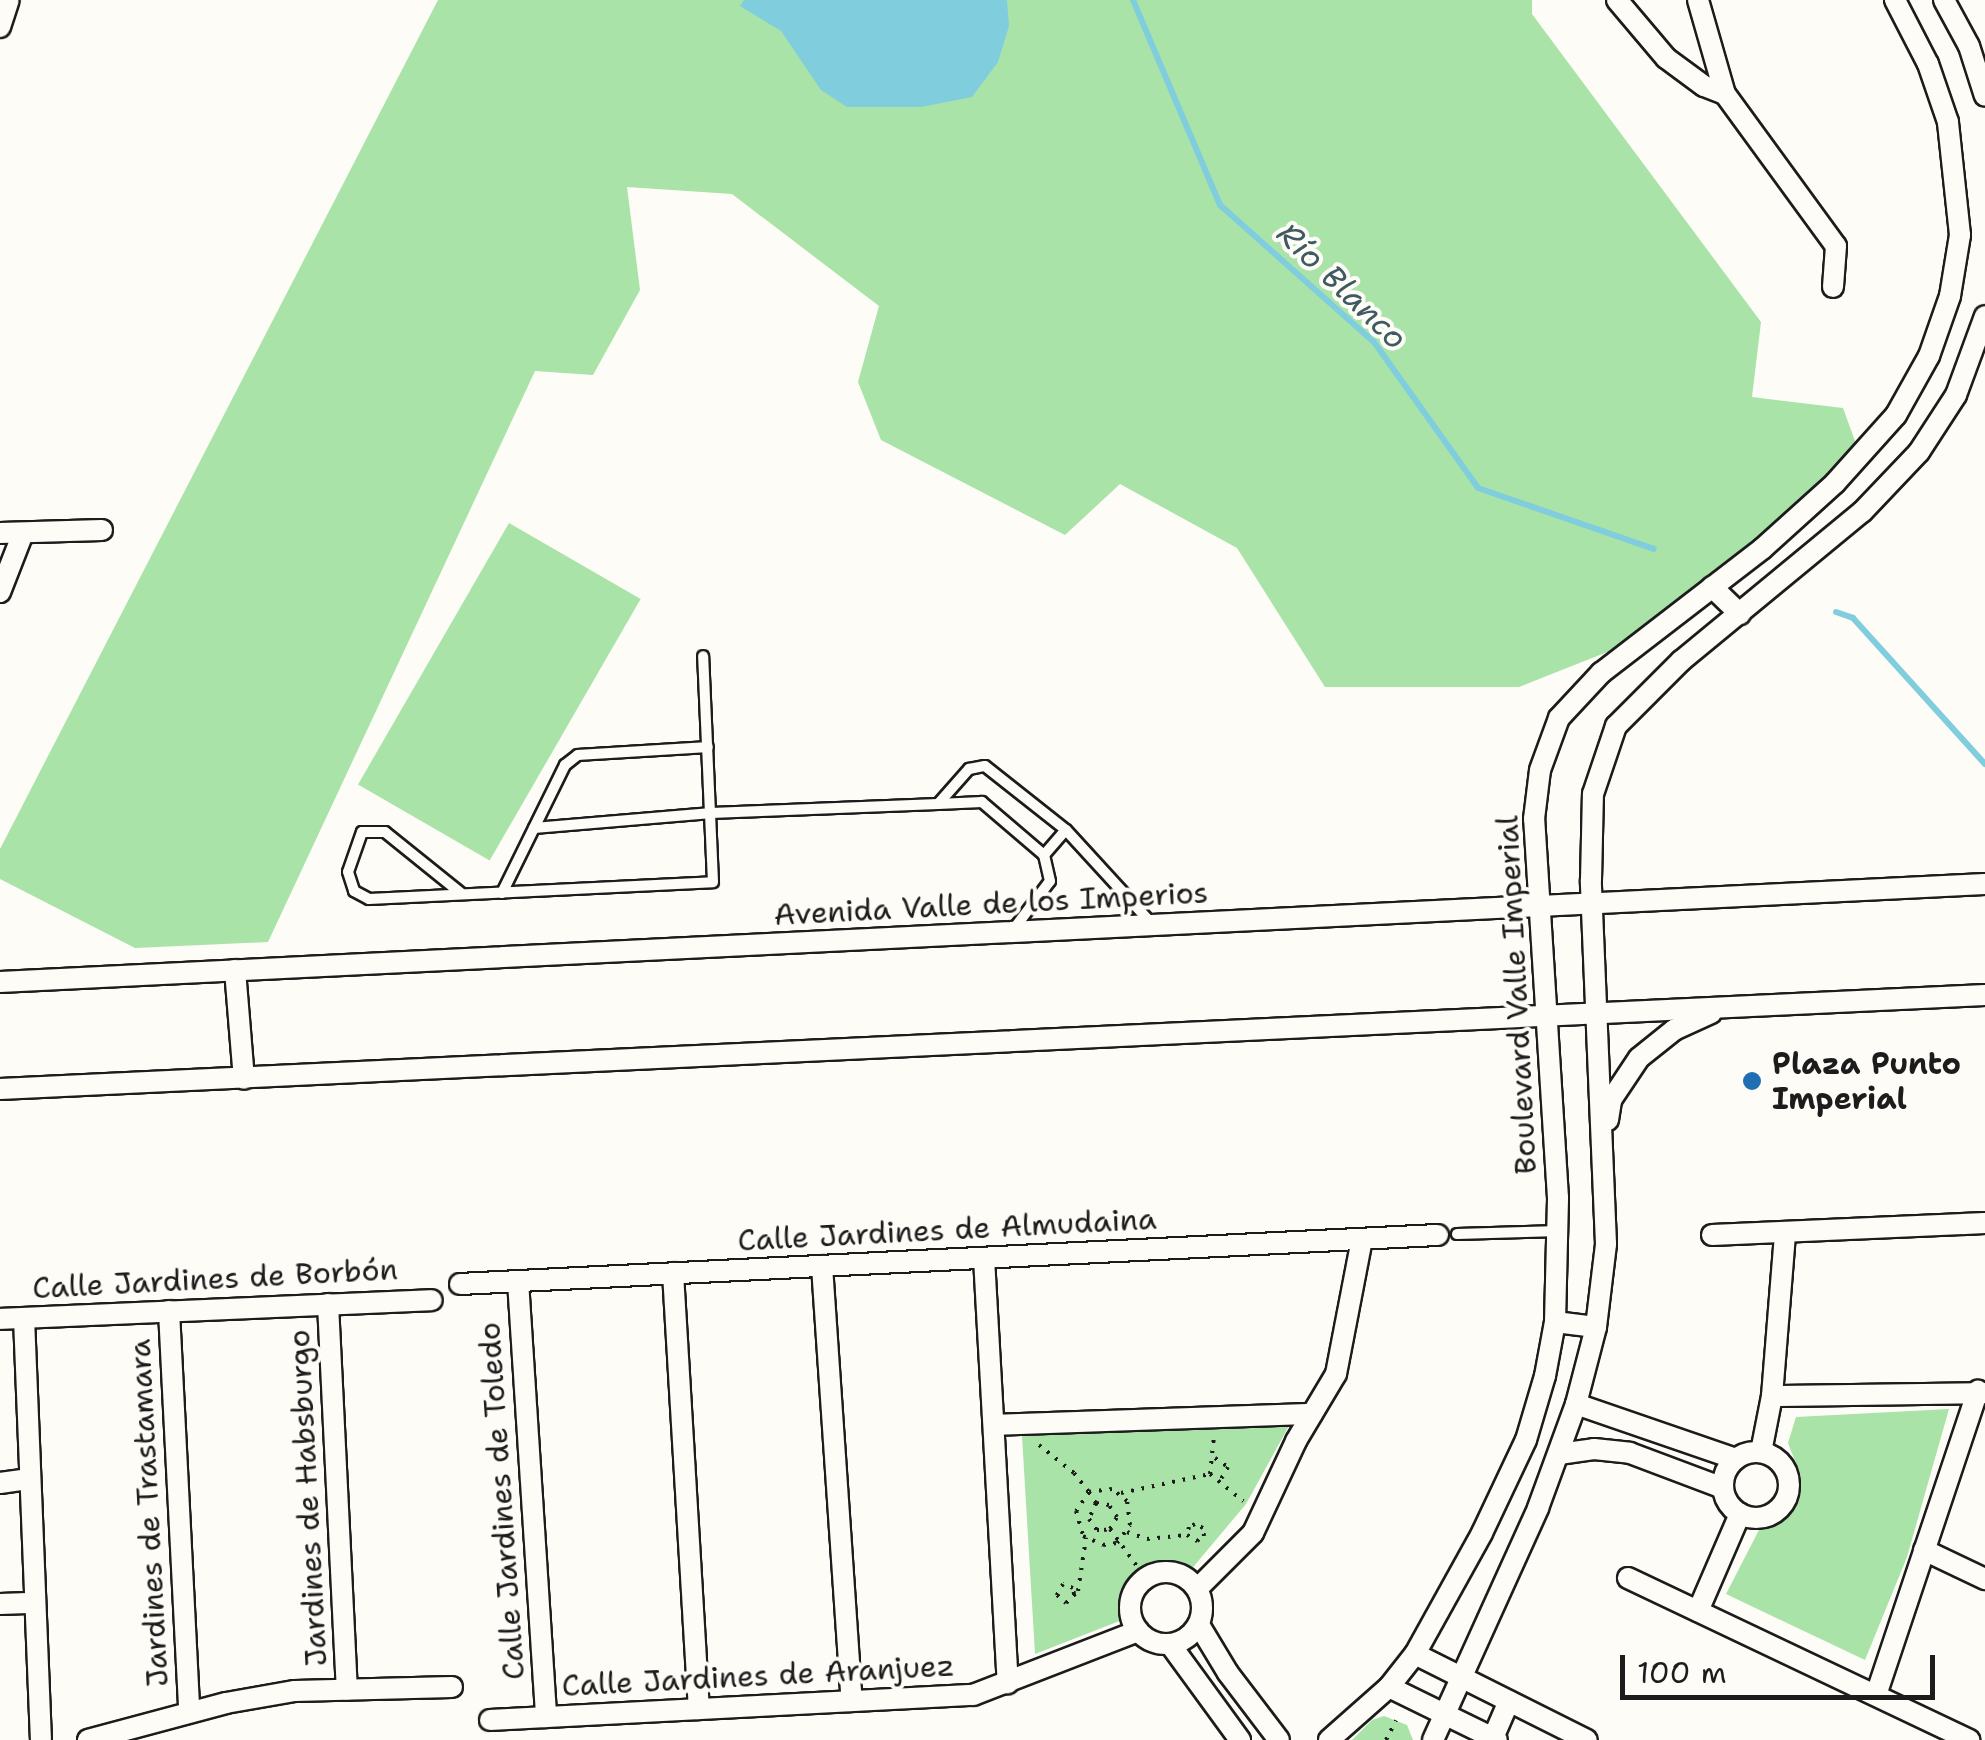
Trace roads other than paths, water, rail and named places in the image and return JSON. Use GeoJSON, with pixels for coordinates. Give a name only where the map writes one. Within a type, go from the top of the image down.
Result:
{"type":"FeatureCollection","features":[{"type":"Feature","properties":{"kind":"street"},"geometry":{"type":"LineString","coordinates":[[0,27],[9,0]]}},
{"type":"Feature","properties":{"kind":"street"},"geometry":{"type":"LineString","coordinates":[[1617,0],[1666,58],[1704,86],[1726,94]]}},
{"type":"Feature","properties":{"kind":"street"},"geometry":{"type":"LineString","coordinates":[[1698,0],[1726,94],[1836,246],[1833,288]]}},
{"type":"Feature","properties":{"kind":"street","name":"Boulevard Valle Imperial"},"geometry":{"type":"LineString","coordinates":[[1329,1740],[1388,1687],[1415,1654],[1482,1533],[1526,1440],[1554,1322],[1558,1232],[1534,819],[1540,770],[1559,718],[1601,672],[1835,483],[1896,415],[1929,356],[1950,296],[1960,235],[1948,122],[1928,64],[1895,0]]}},
{"type":"Feature","properties":{"kind":"street"},"geometry":{"type":"LineString","coordinates":[[1944,0],[1969,46],[1985,96]]}},
{"type":"Feature","properties":{"kind":"street"},"geometry":{"type":"LineString","coordinates":[[1433,1740],[1464,1678],[1559,1454],[1596,1327],[1606,1244],[1593,904],[1593,794],[1616,726],[1681,661],[1862,512],[1918,452],[1956,395],[1985,316]]}},
{"type":"Feature","properties":{"kind":"street"},"geometry":{"type":"LineString","coordinates":[[0,533],[102,530]]}},
{"type":"Feature","properties":{"kind":"street"},"geometry":{"type":"LineString","coordinates":[[0,592],[23,533]]}},
{"type":"Feature","properties":{"kind":"street"},"geometry":{"type":"LineString","coordinates":[[1712,586],[1740,614]]}},
{"type":"Feature","properties":{"kind":"street","name":"Avenida Valle de los Imperios"},"geometry":{"type":"LineString","coordinates":[[0,982],[1985,884]]}},
{"type":"Feature","properties":{"kind":"street"},"geometry":{"type":"LineString","coordinates":[[234,970],[244,1079]]}},
{"type":"Feature","properties":{"kind":"street"},"geometry":{"type":"LineString","coordinates":[[0,1090],[1985,996]]}},
{"type":"Feature","properties":{"kind":"street"},"geometry":{"type":"LineString","coordinates":[[1602,1146],[1611,1100],[1639,1058],[1674,1030],[1724,1007]]}},
{"type":"Feature","properties":{"kind":"street"},"geometry":{"type":"LineString","coordinates":[[1712,1236],[1985,1223]]}},
{"type":"Feature","properties":{"kind":"street"},"geometry":{"type":"LineString","coordinates":[[1761,1452],[1772,1396],[1785,1233]]}},
{"type":"Feature","properties":{"kind":"street","name":"Calle Jardines de Almudaina"},"geometry":{"type":"LineString","coordinates":[[460,1284],[1447,1235]]}},
{"type":"Feature","properties":{"kind":"street"},"geometry":{"type":"LineString","coordinates":[[1197,1588],[1253,1533],[1336,1374],[1362,1239]]}},
{"type":"Feature","properties":{"kind":"street"},"geometry":{"type":"LineString","coordinates":[[984,1258],[1008,1683]]}},
{"type":"Feature","properties":{"kind":"street"},"geometry":{"type":"LineString","coordinates":[[822,1266],[852,1700]]}},
{"type":"Feature","properties":{"kind":"street"},"geometry":{"type":"LineString","coordinates":[[673,1274],[699,1709]]}},
{"type":"Feature","properties":{"kind":"street","name":"Calle Jardines de Toledo"},"geometry":{"type":"LineString","coordinates":[[518,1281],[546,1717]]}},
{"type":"Feature","properties":{"kind":"street","name":"Calle Jardines de Borbón"},"geometry":{"type":"LineString","coordinates":[[0,1319],[432,1300]]}},
{"type":"Feature","properties":{"kind":"street","name":"Jardines de Habsburgo"},"geometry":{"type":"LineString","coordinates":[[328,1304],[347,1690]]}},
{"type":"Feature","properties":{"kind":"street","name":"Jardines de Trastamara"},"geometry":{"type":"LineString","coordinates":[[169,1311],[190,1712]]}},
{"type":"Feature","properties":{"kind":"street"},"geometry":{"type":"LineString","coordinates":[[24,1318],[41,1740]]}},
{"type":"Feature","properties":{"kind":"street"},"geometry":{"type":"LineString","coordinates":[[1554,1322],[1596,1327]]}},
{"type":"Feature","properties":{"kind":"street"},"geometry":{"type":"LineString","coordinates":[[1772,1396],[1982,1392],[1876,1696]]}},
{"type":"Feature","properties":{"kind":"street"},"geometry":{"type":"LineString","coordinates":[[1576,1404],[1736,1459]]}},
{"type":"Feature","properties":{"kind":"street"},"geometry":{"type":"LineString","coordinates":[[994,1425],[1312,1414]]}},
{"type":"Feature","properties":{"kind":"street"},"geometry":{"type":"LineString","coordinates":[[1630,1454],[1639,1426]]}},
{"type":"Feature","properties":{"kind":"street"},"geometry":{"type":"LineString","coordinates":[[1559,1454],[1594,1448],[1630,1454],[1723,1488],[1740,1514]]}},
{"type":"Feature","properties":{"kind":"street"},"geometry":{"type":"LineString","coordinates":[[1723,1488],[1728,1467],[1736,1459],[1761,1452],[1785,1467],[1788,1495],[1768,1516],[1740,1514]]}},
{"type":"Feature","properties":{"kind":"street"},"geometry":{"type":"LineString","coordinates":[[0,1483],[30,1479]]}},
{"type":"Feature","properties":{"kind":"street"},"geometry":{"type":"LineString","coordinates":[[1698,1611],[1740,1514]]}},
{"type":"Feature","properties":{"kind":"street"},"geometry":{"type":"LineString","coordinates":[[1924,1550],[1985,1579]]}},
{"type":"Feature","properties":{"kind":"street"},"geometry":{"type":"LineString","coordinates":[[1163,1572],[1182,1575],[1197,1588],[1203,1606],[1199,1625],[1187,1638],[1170,1644],[1152,1642],[1138,1631],[1130,1613],[1133,1594],[1145,1578],[1163,1572]]}},
{"type":"Feature","properties":{"kind":"street"},"geometry":{"type":"LineString","coordinates":[[1628,1578],[1969,1740]]}},
{"type":"Feature","properties":{"kind":"street"},"geometry":{"type":"LineString","coordinates":[[0,1604],[35,1603]]}},
{"type":"Feature","properties":{"kind":"street"},"geometry":{"type":"LineString","coordinates":[[1199,1625],[1279,1740]]}},
{"type":"Feature","properties":{"kind":"street","name":"Calle Jardines de Aranjuez"},"geometry":{"type":"LineString","coordinates":[[490,1720],[974,1695],[1138,1631]]}},
{"type":"Feature","properties":{"kind":"street"},"geometry":{"type":"LineString","coordinates":[[1170,1644],[1236,1736],[1259,1713]]}},
{"type":"Feature","properties":{"kind":"street"},"geometry":{"type":"LineString","coordinates":[[1415,1654],[1587,1740]]}},
{"type":"Feature","properties":{"kind":"street"},"geometry":{"type":"LineString","coordinates":[[88,1740],[190,1712],[295,1691],[452,1687]]}},
{"type":"Feature","properties":{"kind":"street"},"geometry":{"type":"LineString","coordinates":[[1388,1687],[1495,1739],[1509,1700]]}},
{"type":"Feature","properties":{"kind":"lane"},"geometry":{"type":"LineString","coordinates":[[462,894],[385,832],[362,832],[348,872],[354,891],[369,899],[713,882],[703,656]]}},
{"type":"Feature","properties":{"kind":"lane"},"geometry":{"type":"LineString","coordinates":[[502,892],[565,766],[578,755],[708,747]]}},
{"type":"Feature","properties":{"kind":"lane"},"geometry":{"type":"LineString","coordinates":[[938,804],[969,770],[985,766],[1066,830],[1153,926]]}},
{"type":"Feature","properties":{"kind":"lane"},"geometry":{"type":"LineString","coordinates":[[534,828],[711,813],[982,802],[1044,854],[1050,881],[1011,932]]}},
{"type":"Feature","properties":{"kind":"lane"},"geometry":{"type":"LineString","coordinates":[[1044,854],[1066,830]]}},
{"type":"Feature","properties":{"kind":"lane"},"geometry":{"type":"LineString","coordinates":[[1447,1235],[1558,1232]]}},
{"type":"Feature","properties":{"kind":"water"},"geometry":{"type":"Polygon","coordinates":[[[744,0],[1007,0],[1009,26],[998,62],[972,97],[921,107],[847,107],[821,90],[781,31],[740,6],[744,0]]]}},
{"type":"Feature","properties":{"kind":"waterway","name":"Río Blanco"},"geometry":{"type":"LineString","coordinates":[[1133,0],[1220,205],[1374,342],[1478,488],[1654,549]]}},
{"type":"Feature","properties":{"kind":"waterway","name":"Río Blanco"},"geometry":{"type":"LineString","coordinates":[[1836,612],[1853,618],[1985,764]]}},
{"type":"Feature","properties":{"kind":"place","name":"Plaza Punto Imperial"},"geometry":{"type":"Point","coordinates":[1752,1081]}}]}
